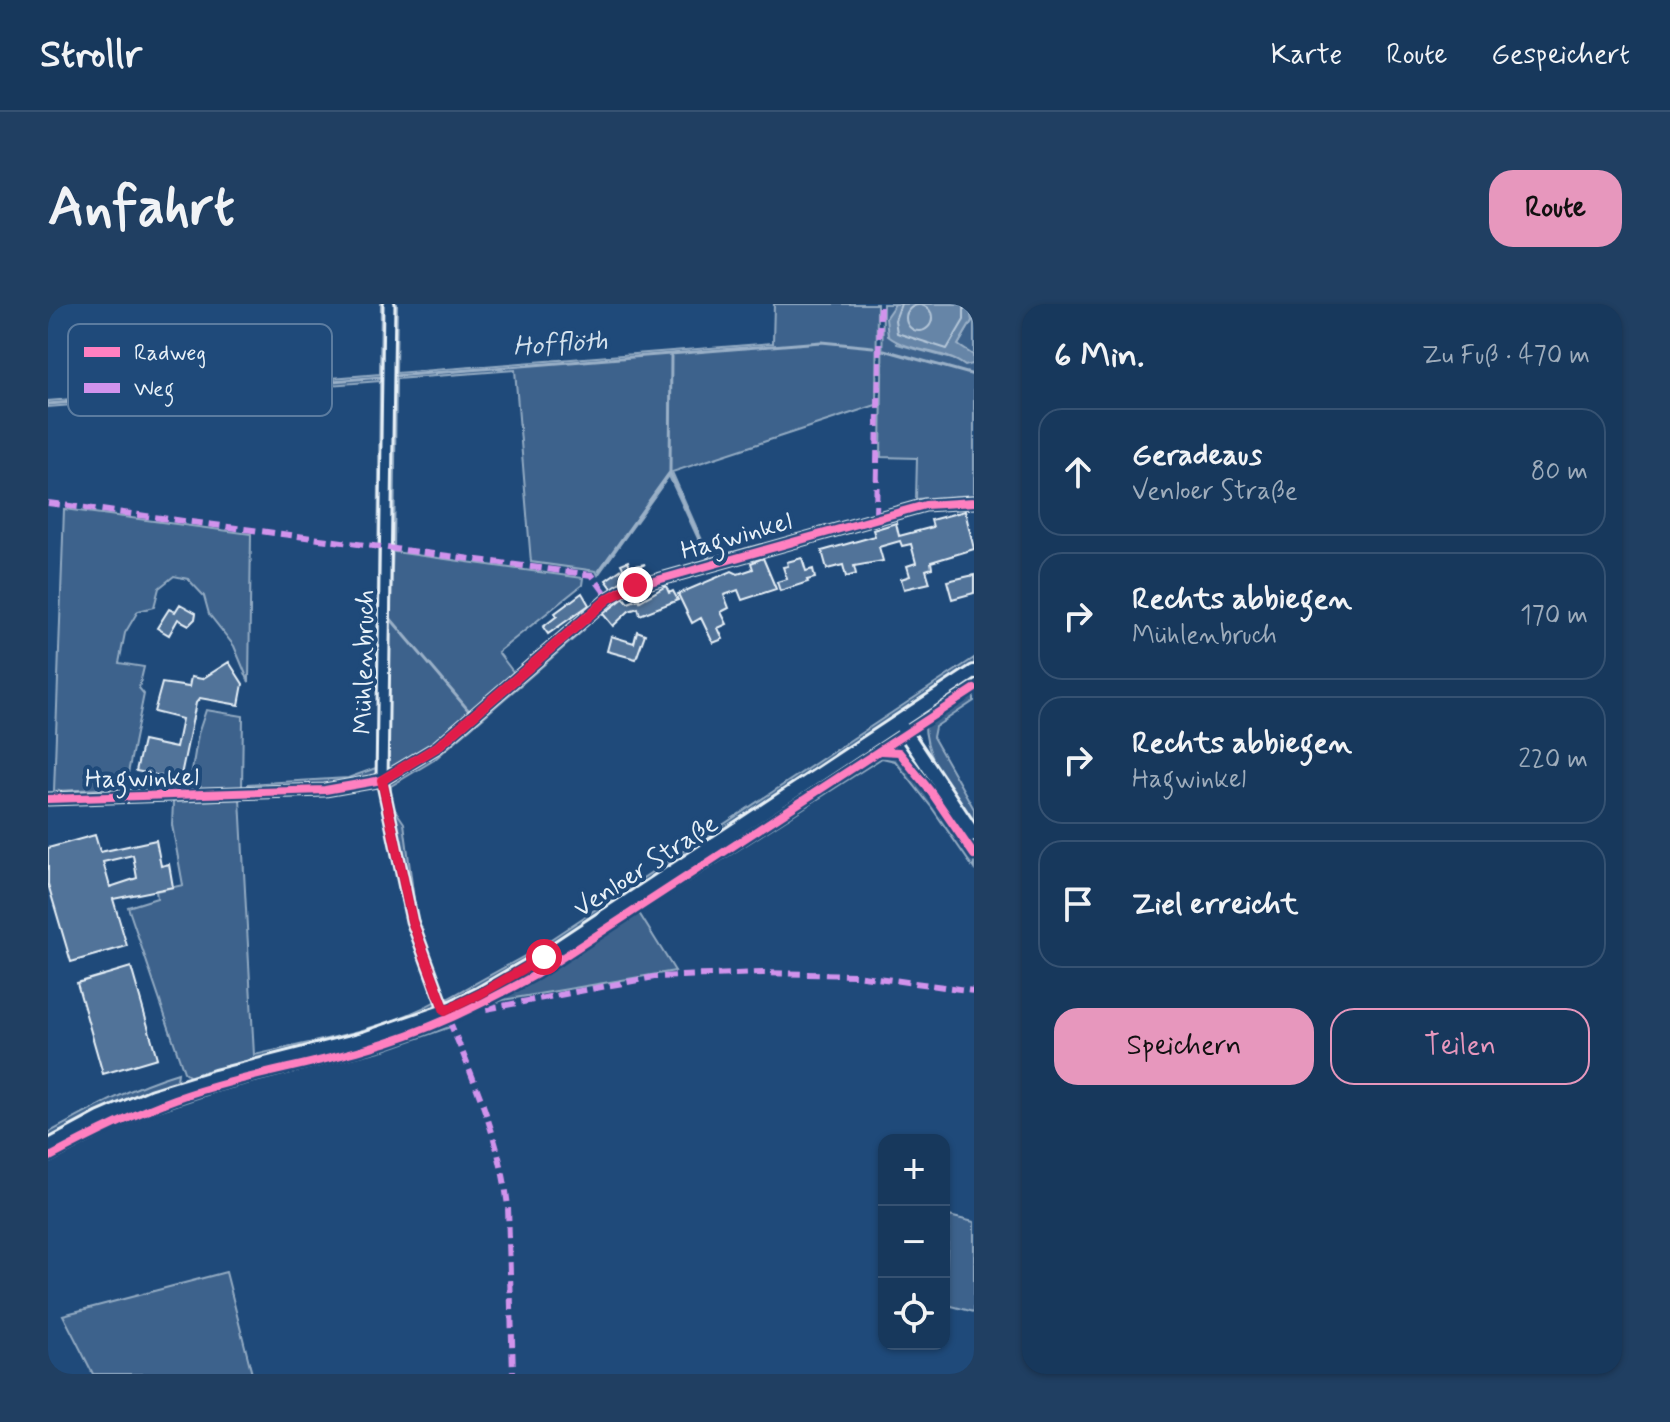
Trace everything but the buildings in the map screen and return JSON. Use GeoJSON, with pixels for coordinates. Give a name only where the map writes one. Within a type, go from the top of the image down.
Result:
{"type":"FeatureCollection","features":[{"type":"Feature","properties":{"kind":"main road","name":"Venloer Straße"},"geometry":{"type":"LineString","coordinates":[[48,1147],[100,1119],[164,1093],[367,1038],[445,1011],[480,994],[535,963],[974,672]]}},
{"type":"Feature","properties":{"kind":"main road"},"geometry":{"type":"LineString","coordinates":[[899,723],[974,835]]}},
{"type":"Feature","properties":{"kind":"street","name":"Mühlenbruch"},"geometry":{"type":"LineString","coordinates":[[389,304],[382,780],[412,921],[445,1011]]}},
{"type":"Feature","properties":{"kind":"street","name":"Hagwinkel"},"geometry":{"type":"LineString","coordinates":[[48,799],[325,790],[382,780],[437,747],[622,590],[925,505],[974,502]]}},
{"type":"Feature","properties":{"kind":"shaded area"},"geometry":{"type":"Polygon","coordinates":[[[381,304],[386,304],[378,773],[336,785],[248,789],[248,784],[348,778],[376,768],[380,381],[332,385],[332,378],[380,374],[381,304]]]}},
{"type":"Feature","properties":{"kind":"shaded area"},"geometry":{"type":"Polygon","coordinates":[[[391,304],[397,304],[396,373],[773,343],[774,304],[877,304],[876,405],[672,472],[710,558],[707,558],[669,476],[598,575],[596,571],[531,562],[515,370],[396,379],[394,552],[583,578],[582,585],[498,652],[514,673],[427,749],[391,769],[388,766],[391,304]]]}},
{"type":"Feature","properties":{"kind":"shaded area"},"geometry":{"type":"Polygon","coordinates":[[[883,304],[895,304],[892,310],[897,344],[956,360],[958,345],[972,321],[970,309],[974,304],[974,495],[916,499],[917,458],[881,457],[883,304]]]}},
{"type":"Feature","properties":{"kind":"shaded area"},"geometry":{"type":"Polygon","coordinates":[[[68,399],[68,405],[48,407],[48,401],[68,399]]]}},
{"type":"Feature","properties":{"kind":"shaded area"},"geometry":{"type":"Polygon","coordinates":[[[64,509],[251,534],[249,682],[234,646],[209,614],[204,596],[188,579],[174,576],[159,588],[154,607],[138,611],[125,633],[119,663],[144,667],[139,688],[144,694],[125,788],[54,791],[64,509]]]}},
{"type":"Feature","properties":{"kind":"shaded area"},"geometry":{"type":"Polygon","coordinates":[[[585,629],[434,760],[391,786],[389,801],[389,783],[434,755],[575,633],[585,629]]]}},
{"type":"Feature","properties":{"kind":"shaded area"},"geometry":{"type":"Polygon","coordinates":[[[974,658],[974,664],[532,958],[451,1002],[446,1001],[416,926],[389,801],[404,823],[417,923],[447,999],[530,953],[974,658]]]}},
{"type":"Feature","properties":{"kind":"shaded area"},"geometry":{"type":"Polygon","coordinates":[[[974,683],[974,701],[935,727],[933,737],[974,809],[974,826],[934,761],[928,747],[925,717],[974,683]]]}},
{"type":"Feature","properties":{"kind":"shaded area"},"geometry":{"type":"Polygon","coordinates":[[[206,710],[243,716],[242,789],[189,789],[198,734],[206,710]]]}},
{"type":"Feature","properties":{"kind":"shaded area"},"geometry":{"type":"Polygon","coordinates":[[[885,746],[903,753],[928,782],[974,849],[974,869],[895,761],[882,758],[639,913],[675,971],[503,1000],[456,1012],[885,746]]]}},
{"type":"Feature","properties":{"kind":"shaded area"},"geometry":{"type":"Polygon","coordinates":[[[240,799],[254,1055],[372,1027],[438,1000],[432,1009],[346,1038],[190,1077],[184,1072],[128,907],[157,898],[156,891],[183,885],[172,825],[173,802],[240,799]]]}},
{"type":"Feature","properties":{"kind":"shaded area"},"geometry":{"type":"Polygon","coordinates":[[[434,1022],[446,1023],[450,1027],[384,1050],[219,1091],[152,1113],[48,1164],[48,1153],[81,1135],[169,1097],[434,1022]]]}},
{"type":"Feature","properties":{"kind":"shaded area"},"geometry":{"type":"Polygon","coordinates":[[[178,1073],[177,1080],[172,1084],[130,1099],[48,1141],[48,1133],[95,1108],[178,1073]]]}},
{"type":"Feature","properties":{"kind":"shaded area"},"geometry":{"type":"Polygon","coordinates":[[[950,1216],[974,1222],[974,1312],[950,1306],[950,1216]]]}},
{"type":"Feature","properties":{"kind":"shaded area"},"geometry":{"type":"Polygon","coordinates":[[[226,1272],[252,1374],[93,1374],[63,1315],[226,1272]]]}},
{"type":"Feature","properties":{"kind":"water"},"geometry":{"type":"Polygon","coordinates":[[[895,304],[973,304],[970,309],[972,321],[958,345],[973,355],[973,364],[965,366],[888,336],[886,317],[895,304]]]}},
{"type":"Feature","properties":{"kind":"waterway","name":"Hofflöth"},"geometry":{"type":"LineString","coordinates":[[332,381],[382,377],[382,304]]}},
{"type":"Feature","properties":{"kind":"waterway","name":"Hofflöth"},"geometry":{"type":"LineString","coordinates":[[392,541],[394,376],[821,342],[873,347]]}},
{"type":"Feature","properties":{"kind":"waterway","name":"Hofflöth"},"geometry":{"type":"LineString","coordinates":[[884,350],[974,375]]}},
{"type":"Feature","properties":{"kind":"waterway"},"geometry":{"type":"LineString","coordinates":[[599,571],[670,472],[671,354]]}},
{"type":"Feature","properties":{"kind":"waterway","name":"Hofflöth"},"geometry":{"type":"LineString","coordinates":[[48,404],[68,402]]}},
{"type":"Feature","properties":{"kind":"waterway"},"geometry":{"type":"LineString","coordinates":[[670,473],[708,557]]}},
{"type":"Feature","properties":{"kind":"waterway"},"geometry":{"type":"LineString","coordinates":[[392,554],[390,618],[469,711]]}},
{"type":"Feature","properties":{"kind":"marked path"},"geometry":{"type":"LineString","coordinates":[[876,517],[880,304]]}},
{"type":"Feature","properties":{"kind":"marked path"},"geometry":{"type":"LineString","coordinates":[[48,503],[592,575],[609,598]]}},
{"type":"Feature","properties":{"kind":"marked path"},"geometry":{"type":"LineString","coordinates":[[486,1009],[654,977],[763,973],[855,975],[974,991]]}},
{"type":"Feature","properties":{"kind":"marked path"},"geometry":{"type":"LineString","coordinates":[[449,1020],[485,1112],[504,1183],[508,1207],[513,1374]]}},
{"type":"Feature","properties":{"kind":"cycle path"},"geometry":{"type":"LineString","coordinates":[[48,799],[325,790],[382,780],[437,747],[622,590],[925,505],[974,502]]}},
{"type":"Feature","properties":{"kind":"cycle path"},"geometry":{"type":"LineString","coordinates":[[48,1158],[110,1126],[175,1099],[387,1042],[453,1017],[495,996],[537,974],[974,689]]}},
{"type":"Feature","properties":{"kind":"cycle path"},"geometry":{"type":"LineString","coordinates":[[881,751],[899,752],[974,855]]}},
{"type":"Feature","properties":{"kind":"route"},"geometry":{"type":"LineString","coordinates":[[544,957],[445,1011],[412,921],[382,780],[437,747],[609,598],[635,585]]}}]}
